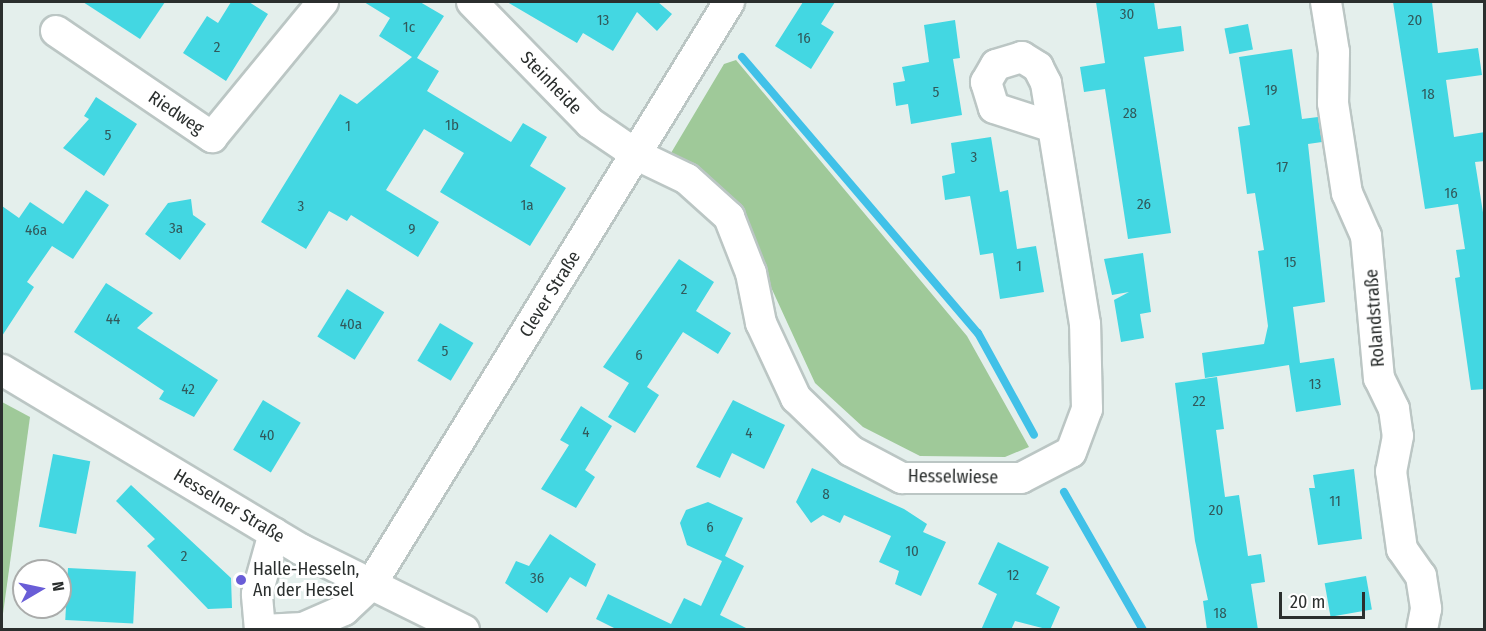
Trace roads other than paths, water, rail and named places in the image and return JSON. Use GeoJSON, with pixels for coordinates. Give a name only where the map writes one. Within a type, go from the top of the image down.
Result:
{"type":"FeatureCollection","features":[{"type":"Feature","properties":{"kind":"street","name":"Riedweg"},"geometry":{"type":"LineString","coordinates":[[56,31],[212,137],[323,2]]}},
{"type":"Feature","properties":{"kind":"street","name":"Steinheide"},"geometry":{"type":"LineString","coordinates":[[472,2],[590,123],[637,155]]}},
{"type":"Feature","properties":{"kind":"street","name":"Clever Straße"},"geometry":{"type":"LineString","coordinates":[[261,630],[303,628],[344,610],[370,586],[729,2]]}},
{"type":"Feature","properties":{"kind":"street","name":"Rolandstraße"},"geometry":{"type":"LineString","coordinates":[[1326,2],[1334,52],[1334,114],[1347,193],[1366,236],[1380,378],[1398,436],[1391,471],[1402,549],[1421,576],[1426,609],[1422,630]]}},
{"type":"Feature","properties":{"kind":"street","name":"Hesselwiese"},"geometry":{"type":"LineString","coordinates":[[637,155],[687,178],[729,217],[751,273],[761,323],[796,398],[851,452],[903,478],[1021,478],[1071,452],[1087,409],[1084,324],[1053,127]]}},
{"type":"Feature","properties":{"kind":"street","name":"Hesselner Straße"},"geometry":{"type":"LineString","coordinates":[[2,370],[274,533],[370,586],[464,630]]}},
{"type":"Feature","properties":{"kind":"street"},"geometry":{"type":"LineString","coordinates":[[261,630],[257,594],[274,533]]}},
{"type":"Feature","properties":{"kind":"waterway"},"geometry":{"type":"LineString","coordinates":[[742,57],[978,333],[1034,435]]}},
{"type":"Feature","properties":{"kind":"waterway"},"geometry":{"type":"LineString","coordinates":[[1064,492],[1143,630]]}},
{"type":"Feature","properties":{"kind":"place","name":"Halle-Hesseln, An der Hessel"},"geometry":{"type":"Point","coordinates":[241,580]}}]}
